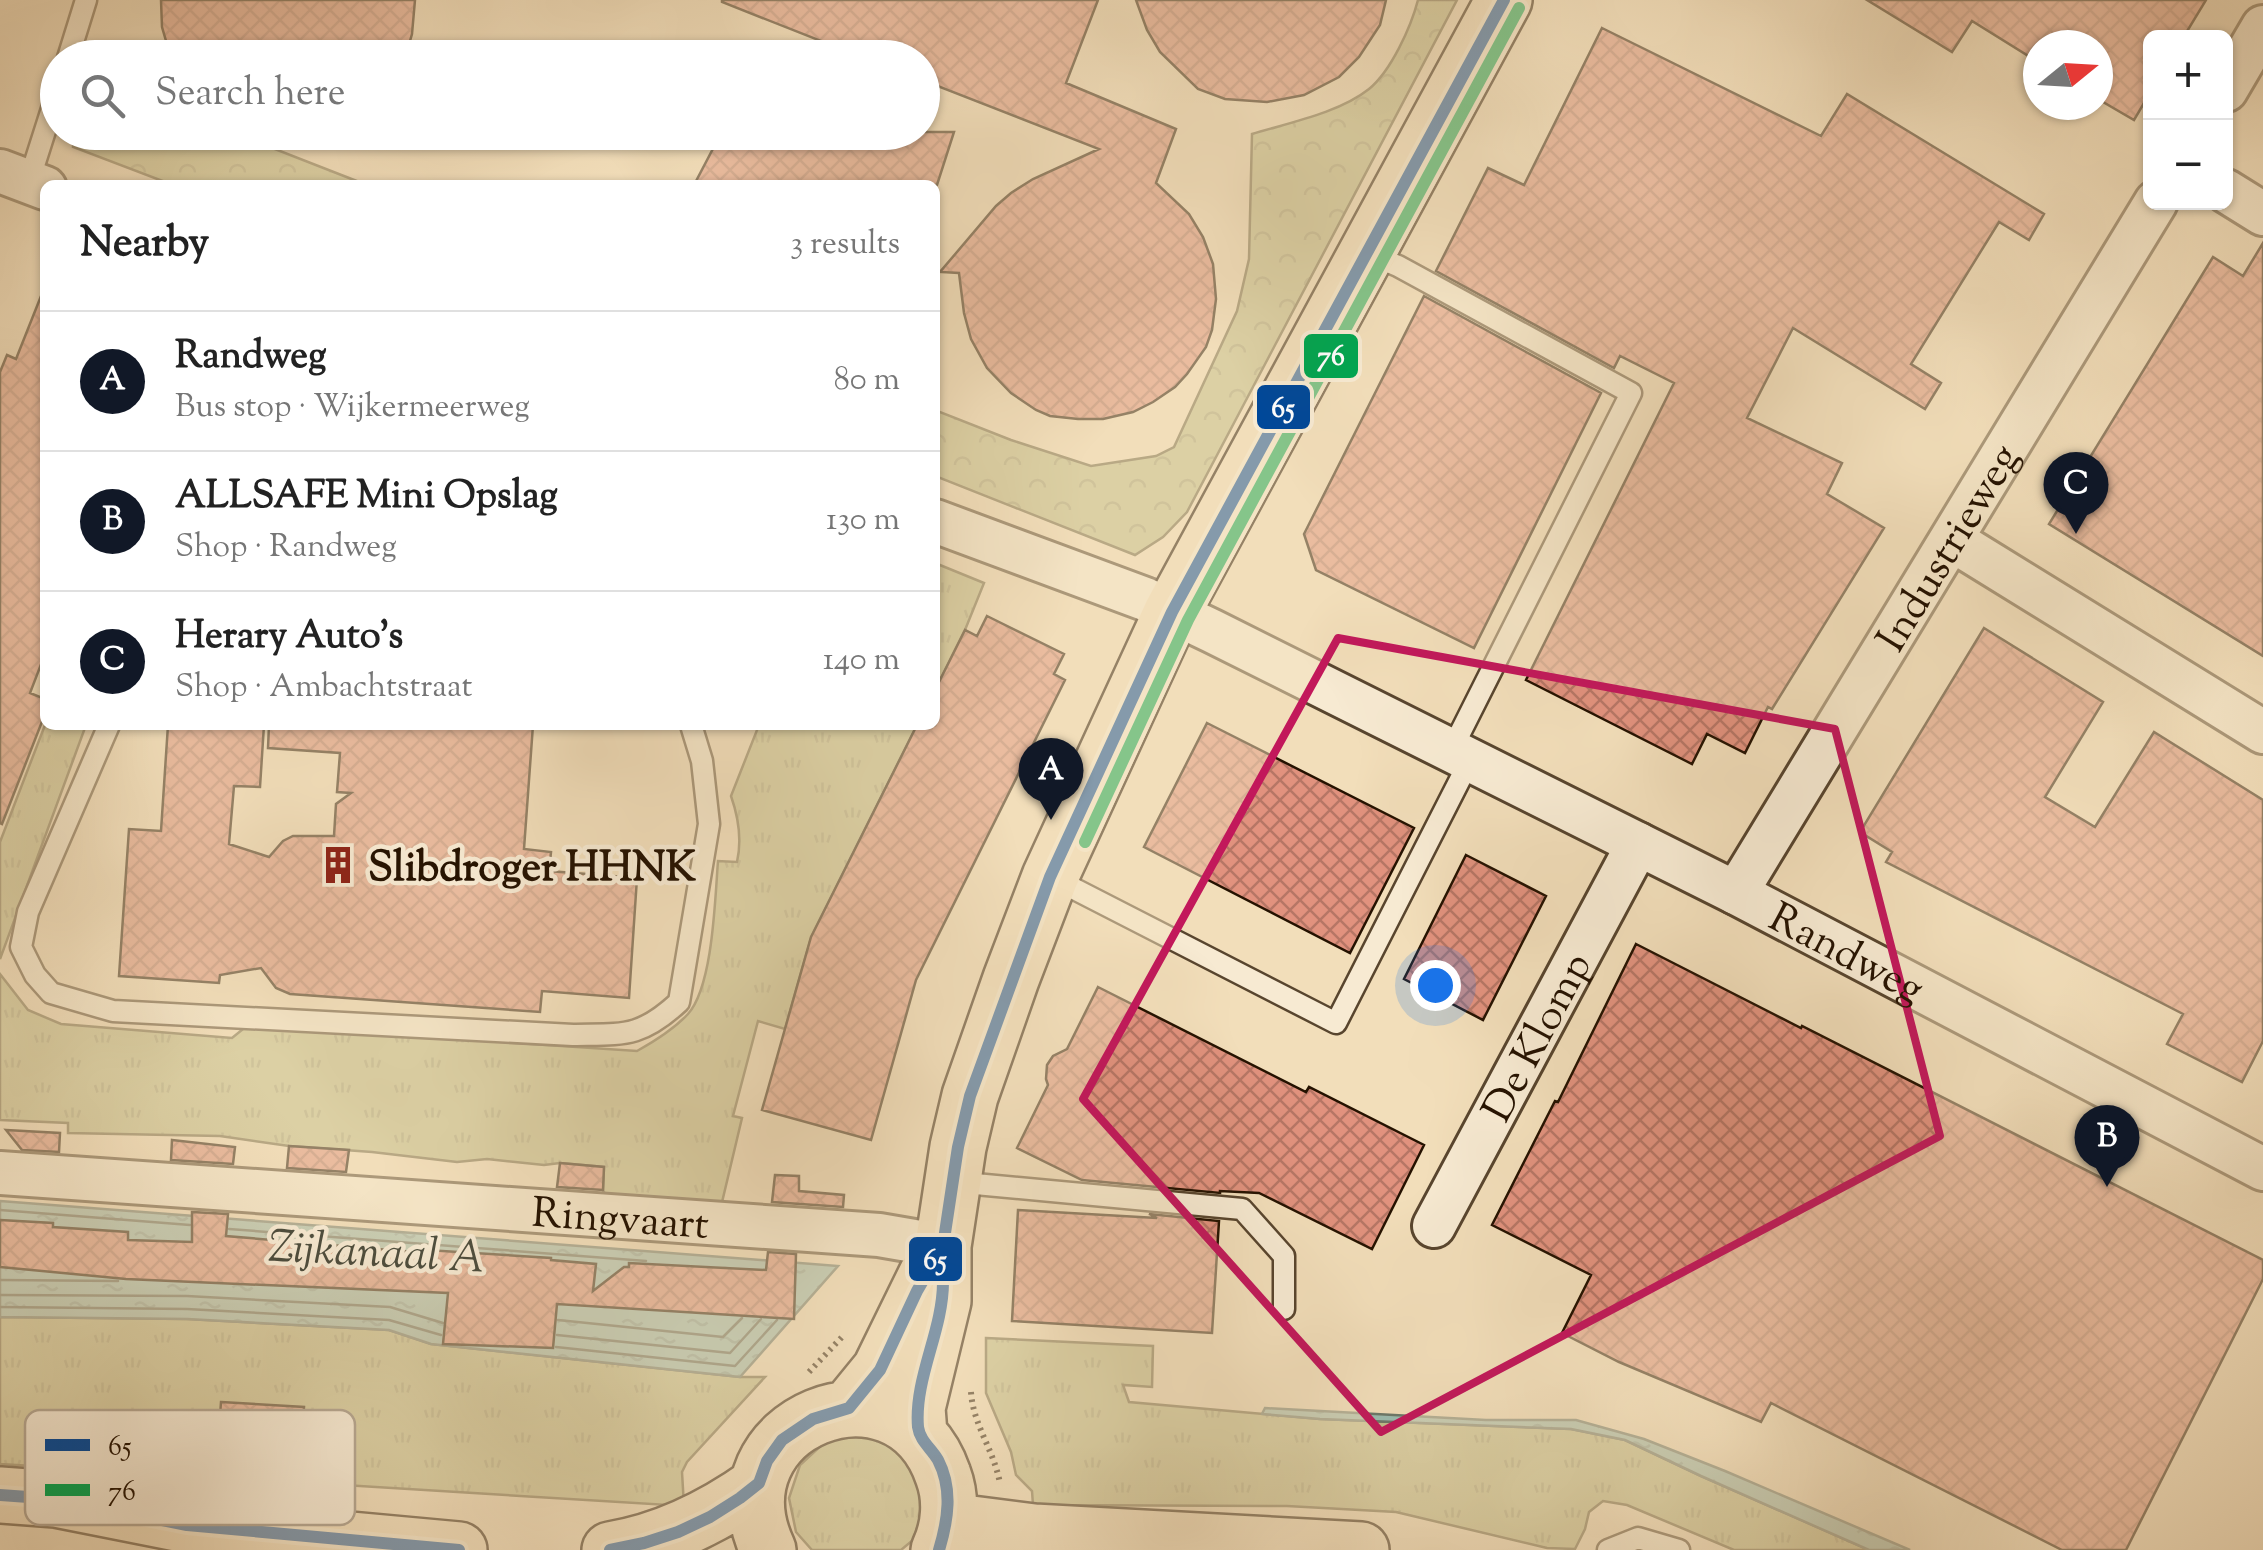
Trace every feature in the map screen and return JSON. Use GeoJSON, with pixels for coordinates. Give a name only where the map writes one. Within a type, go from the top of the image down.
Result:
{"type":"FeatureCollection","features":[{"type":"Feature","properties":{"kind":"main road"},"geometry":{"type":"LineString","coordinates":[[919,1434],[917,1408],[943,1301],[944,1246],[952,1182],[970,1096],[1050,877],[1172,612],[1504,0]]}},
{"type":"Feature","properties":{"kind":"main road"},"geometry":{"type":"LineString","coordinates":[[849,1408],[880,1370],[944,1246]]}},
{"type":"Feature","properties":{"kind":"main road"},"geometry":{"type":"LineString","coordinates":[[768,1550],[760,1535],[756,1510],[758,1485],[766,1461],[781,1440],[801,1424],[824,1413],[849,1408],[874,1411],[919,1434],[938,1460],[962,1534],[1360,1550]]}},
{"type":"Feature","properties":{"kind":"main road"},"geometry":{"type":"LineString","coordinates":[[610,1550],[677,1532],[724,1509],[758,1485]]}},
{"type":"Feature","properties":{"kind":"main road"},"geometry":{"type":"LineString","coordinates":[[0,1495],[25,1497]]}},
{"type":"Feature","properties":{"kind":"main road"},"geometry":{"type":"LineString","coordinates":[[187,1525],[456,1550]]}},
{"type":"Feature","properties":{"kind":"street"},"geometry":{"type":"LineString","coordinates":[[2233,78],[2263,27]]}},
{"type":"Feature","properties":{"kind":"street"},"geometry":{"type":"LineString","coordinates":[[2233,195],[2263,214]]}},
{"type":"Feature","properties":{"kind":"street","name":"Industrieweg"},"geometry":{"type":"LineString","coordinates":[[1736,893],[2151,210]]}},
{"type":"Feature","properties":{"kind":"street","name":"Randweg"},"geometry":{"type":"LineString","coordinates":[[940,523],[1145,599],[2258,1156]]}},
{"type":"Feature","properties":{"kind":"street"},"geometry":{"type":"LineString","coordinates":[[1952,540],[2263,732]]}},
{"type":"Feature","properties":{"kind":"street","name":"De Klomp"},"geometry":{"type":"LineString","coordinates":[[1434,1226],[1638,844]]}},
{"type":"Feature","properties":{"kind":"street","name":"Ringvaart"},"geometry":{"type":"LineString","coordinates":[[0,1173],[878,1234],[944,1246]]}},
{"type":"Feature","properties":{"kind":"lane"},"geometry":{"type":"LineString","coordinates":[[74,40],[86,0]]}},
{"type":"Feature","properties":{"kind":"lane"},"geometry":{"type":"LineString","coordinates":[[25,180],[40,139]]}},
{"type":"Feature","properties":{"kind":"lane"},"geometry":{"type":"LineString","coordinates":[[1050,877],[1336,1023],[1632,392],[1367,253]]}},
{"type":"Feature","properties":{"kind":"lane"},"geometry":{"type":"LineString","coordinates":[[107,730],[28,912],[20,946],[34,976],[52,994],[113,1011],[573,1035],[626,1034],[657,1022],[679,1002],[709,824],[702,762],[692,730]]}},
{"type":"Feature","properties":{"kind":"lane"},"geometry":{"type":"LineString","coordinates":[[952,1182],[1242,1209],[1284,1256],[1284,1308]]}},
{"type":"Feature","properties":{"kind":"lane"},"geometry":{"type":"LineString","coordinates":[[1608,1550],[1638,1538],[1679,1550]]}},
{"type":"Feature","properties":{"kind":"path"},"geometry":{"type":"LineString","coordinates":[[962,1534],[1002,1500],[997,1466],[976,1418],[970,1386]]}},
{"type":"Feature","properties":{"kind":"highlighted area"},"geometry":{"type":"Polygon","coordinates":[[[1338,638],[1835,729],[1940,1136],[1381,1432],[1083,1099],[1338,638]]]}},
{"type":"Feature","properties":{"kind":"green space"},"geometry":{"type":"Polygon","coordinates":[[[1418,0],[1457,0],[1187,512],[1163,537],[1135,555],[940,478],[940,412],[1091,466],[1156,456],[1174,447],[1237,311],[1249,259],[1252,134],[1328,111],[1369,89],[1385,71],[1418,0]]]}},
{"type":"Feature","properties":{"kind":"green space"},"geometry":{"type":"Polygon","coordinates":[[[81,150],[277,150],[354,180],[160,180],[81,150]]]}},
{"type":"Feature","properties":{"kind":"green space"},"geometry":{"type":"Polygon","coordinates":[[[940,565],[984,583],[940,680],[940,565]]]}},
{"type":"Feature","properties":{"kind":"green space"},"geometry":{"type":"Polygon","coordinates":[[[43,730],[84,730],[0,959],[0,842],[43,730]]]}},
{"type":"Feature","properties":{"kind":"green space"},"geometry":{"type":"Polygon","coordinates":[[[757,730],[915,730],[811,938],[785,1029],[758,1021],[733,1116],[742,1118],[718,1219],[613,1202],[603,1191],[604,1167],[487,1159],[457,1162],[220,1136],[68,1133],[68,1123],[0,1120],[0,974],[28,1010],[61,1024],[232,1038],[248,1025],[637,1051],[688,1014],[703,984],[718,861],[737,862],[739,828],[731,796],[757,730]]]}},
{"type":"Feature","properties":{"kind":"green space"},"geometry":{"type":"Polygon","coordinates":[[[0,1317],[187,1319],[389,1330],[431,1344],[765,1377],[687,1462],[682,1472],[684,1506],[355,1486],[355,1410],[25,1410],[25,1466],[0,1464],[0,1317]]]}},
{"type":"Feature","properties":{"kind":"green space"},"geometry":{"type":"Polygon","coordinates":[[[986,1338],[1153,1346],[1152,1387],[1123,1385],[1129,1402],[1320,1419],[1571,1429],[1625,1440],[1869,1550],[1734,1550],[1627,1505],[1603,1501],[1589,1512],[1575,1549],[1547,1548],[1396,1512],[1287,1506],[1033,1505],[1032,1491],[1016,1475],[1011,1452],[986,1393],[986,1338]]]}},
{"type":"Feature","properties":{"kind":"green space"},"geometry":{"type":"Polygon","coordinates":[[[862,1435],[895,1446],[917,1473],[924,1507],[913,1540],[901,1550],[812,1550],[796,1532],[789,1498],[800,1465],[826,1441],[862,1435]]]}},
{"type":"Feature","properties":{"kind":"water","name":"Zijkanaal A"},"geometry":{"type":"Polygon","coordinates":[[[0,1201],[838,1266],[740,1377],[431,1344],[389,1330],[187,1319],[0,1317],[0,1201]]]}},
{"type":"Feature","properties":{"kind":"water"},"geometry":{"type":"Polygon","coordinates":[[[1265,1408],[1486,1420],[1576,1420],[1644,1439],[1910,1550],[1869,1550],[1625,1440],[1571,1429],[1262,1414],[1265,1408]]]}},
{"type":"Feature","properties":{"kind":"building"},"geometry":{"type":"Polygon","coordinates":[[[161,0],[415,0],[410,40],[166,40],[161,0]]]}},
{"type":"Feature","properties":{"kind":"building"},"geometry":{"type":"Polygon","coordinates":[[[1098,0],[1066,83],[1176,129],[1156,183],[1189,214],[1213,264],[1216,299],[1212,330],[1206,347],[1187,374],[1153,402],[1133,412],[1103,419],[1050,416],[1011,393],[987,368],[971,339],[959,273],[940,272],[1011,193],[1099,149],[940,87],[940,40],[818,40],[722,2],[1098,0]]]}},
{"type":"Feature","properties":{"kind":"building"},"geometry":{"type":"Polygon","coordinates":[[[1136,0],[1386,0],[1380,25],[1359,57],[1339,77],[1304,95],[1267,102],[1225,99],[1198,89],[1160,52],[1136,0]]]}},
{"type":"Feature","properties":{"kind":"building"},"geometry":{"type":"Polygon","coordinates":[[[1867,0],[2206,0],[2188,30],[2143,30],[2143,105],[2134,120],[2113,108],[2113,30],[2023,30],[2023,53],[1972,21],[1952,52],[1867,0]]]}},
{"type":"Feature","properties":{"kind":"building"},"geometry":{"type":"Polygon","coordinates":[[[1602,28],[1821,136],[1847,94],[2044,214],[2029,240],[1999,222],[1911,364],[1941,383],[1925,409],[1793,328],[1747,418],[1842,463],[1827,494],[1884,528],[1772,709],[1768,707],[1745,753],[1707,734],[1692,764],[1526,680],[1674,383],[1620,356],[1614,368],[1436,271],[1488,168],[1524,185],[1602,28]]]}},
{"type":"Feature","properties":{"kind":"building"},"geometry":{"type":"Polygon","coordinates":[[[940,132],[954,132],[939,180],[697,180],[712,150],[940,150],[940,132]]]}},
{"type":"Feature","properties":{"kind":"building"},"geometry":{"type":"Polygon","coordinates":[[[2263,243],[2263,656],[2049,524],[2213,257],[2243,276],[2263,243]]]}},
{"type":"Feature","properties":{"kind":"building"},"geometry":{"type":"Polygon","coordinates":[[[1424,296],[1601,393],[1474,648],[1316,570],[1304,534],[1424,296]]]}},
{"type":"Feature","properties":{"kind":"building"},"geometry":{"type":"Polygon","coordinates":[[[40,299],[40,667],[30,693],[40,697],[40,727],[2,824],[0,372],[7,355],[16,359],[40,299]]]}},
{"type":"Feature","properties":{"kind":"building"},"geometry":{"type":"Polygon","coordinates":[[[987,616],[1064,654],[1054,674],[1065,680],[916,980],[871,1140],[762,1110],[811,937],[914,730],[940,730],[940,680],[965,630],[977,636],[987,616]]]}},
{"type":"Feature","properties":{"kind":"building"},"geometry":{"type":"Polygon","coordinates":[[[1984,628],[2103,702],[2045,797],[2095,827],[2154,732],[2263,800],[2263,1041],[2242,1082],[2167,1044],[2183,1014],[1886,862],[1892,852],[1860,832],[1984,628]]]}},
{"type":"Feature","properties":{"kind":"building"},"geometry":{"type":"Polygon","coordinates":[[[1207,723],[1414,828],[1350,953],[1144,847],[1207,723]]]}},
{"type":"Feature","properties":{"kind":"building","name":"Slibdroger HHNK"},"geometry":{"type":"Polygon","coordinates":[[[168,730],[264,730],[260,787],[234,786],[229,844],[269,857],[293,836],[334,836],[336,804],[351,793],[337,792],[340,753],[268,748],[269,730],[533,730],[524,849],[551,852],[549,871],[637,878],[629,998],[542,991],[540,1012],[290,994],[276,988],[261,968],[220,975],[219,983],[119,976],[129,829],[161,831],[168,730]]]}},
{"type":"Feature","properties":{"kind":"building"},"geometry":{"type":"Polygon","coordinates":[[[1466,855],[1546,896],[1483,1020],[1404,979],[1466,855]]]}},
{"type":"Feature","properties":{"kind":"building"},"geometry":{"type":"Polygon","coordinates":[[[1636,944],[2263,1260],[2263,1279],[2126,1550],[2062,1550],[1771,1403],[1761,1422],[1619,1362],[1562,1333],[1591,1275],[1492,1225],[1636,944]]]}},
{"type":"Feature","properties":{"kind":"building"},"geometry":{"type":"Polygon","coordinates":[[[1098,987],[1306,1092],[1309,1087],[1424,1145],[1372,1249],[1259,1193],[1082,1180],[1017,1148],[1048,1085],[1047,1065],[1053,1056],[1067,1049],[1098,987]]]}},
{"type":"Feature","properties":{"kind":"building"},"geometry":{"type":"Polygon","coordinates":[[[6,1130],[60,1133],[59,1152],[22,1150],[6,1130]]]}},
{"type":"Feature","properties":{"kind":"building"},"geometry":{"type":"Polygon","coordinates":[[[172,1140],[235,1147],[233,1164],[171,1160],[172,1140]]]}},
{"type":"Feature","properties":{"kind":"building"},"geometry":{"type":"Polygon","coordinates":[[[289,1146],[349,1150],[346,1172],[287,1168],[289,1146]]]}},
{"type":"Feature","properties":{"kind":"building"},"geometry":{"type":"Polygon","coordinates":[[[560,1163],[604,1167],[603,1190],[557,1187],[560,1163]]]}},
{"type":"Feature","properties":{"kind":"building"},"geometry":{"type":"Polygon","coordinates":[[[775,1175],[799,1176],[799,1191],[844,1195],[843,1207],[772,1202],[775,1175]]]}},
{"type":"Feature","properties":{"kind":"building"},"geometry":{"type":"Polygon","coordinates":[[[1018,1210],[1157,1218],[1149,1214],[1219,1221],[1212,1333],[1012,1321],[1018,1210]]]}},
{"type":"Feature","properties":{"kind":"building"},"geometry":{"type":"Polygon","coordinates":[[[192,1212],[228,1214],[226,1236],[596,1264],[593,1291],[629,1267],[629,1263],[766,1270],[768,1252],[796,1254],[794,1319],[557,1304],[553,1348],[443,1344],[448,1293],[126,1279],[0,1267],[0,1220],[128,1232],[128,1240],[192,1242],[192,1212]]]}},
{"type":"Feature","properties":{"kind":"building"},"geometry":{"type":"Polygon","coordinates":[[[221,1402],[304,1407],[304,1410],[220,1410],[221,1402]]]}},
{"type":"Feature","properties":{"kind":"transit line","name":"65"},"geometry":{"type":"LineString","coordinates":[[610,1550],[678,1532],[740,1498],[759,1483],[767,1461],[782,1440],[813,1419],[849,1408],[880,1370],[943,1246],[970,1096],[1050,877],[1172,612],[1504,0]]}},
{"type":"Feature","properties":{"kind":"transit line","name":"76"},"geometry":{"type":"LineString","coordinates":[[1085,842],[1188,620],[1519,8]]}},
{"type":"Feature","properties":{"kind":"transit line","name":"65"},"geometry":{"type":"LineString","coordinates":[[939,1550],[947,1516],[946,1482],[938,1460],[919,1432],[918,1409],[939,1318],[943,1282]]}},
{"type":"Feature","properties":{"kind":"transit line","name":"65"},"geometry":{"type":"LineString","coordinates":[[0,1495],[25,1497]]}},
{"type":"Feature","properties":{"kind":"transit line","name":"65"},"geometry":{"type":"LineString","coordinates":[[187,1525],[459,1550]]}},
{"type":"Feature","properties":{"kind":"place","name":"Herary Auto's"},"geometry":{"type":"Point","coordinates":[2076,534]}},
{"type":"Feature","properties":{"kind":"place","name":"Randweg"},"geometry":{"type":"Point","coordinates":[1051,820]}},
{"type":"Feature","properties":{"kind":"place","name":"Slibdroger HHNK"},"geometry":{"type":"Point","coordinates":[338,865]}},
{"type":"Feature","properties":{"kind":"place","name":"ALLSAFE Mini Opslag"},"geometry":{"type":"Point","coordinates":[2107,1187]}}]}
